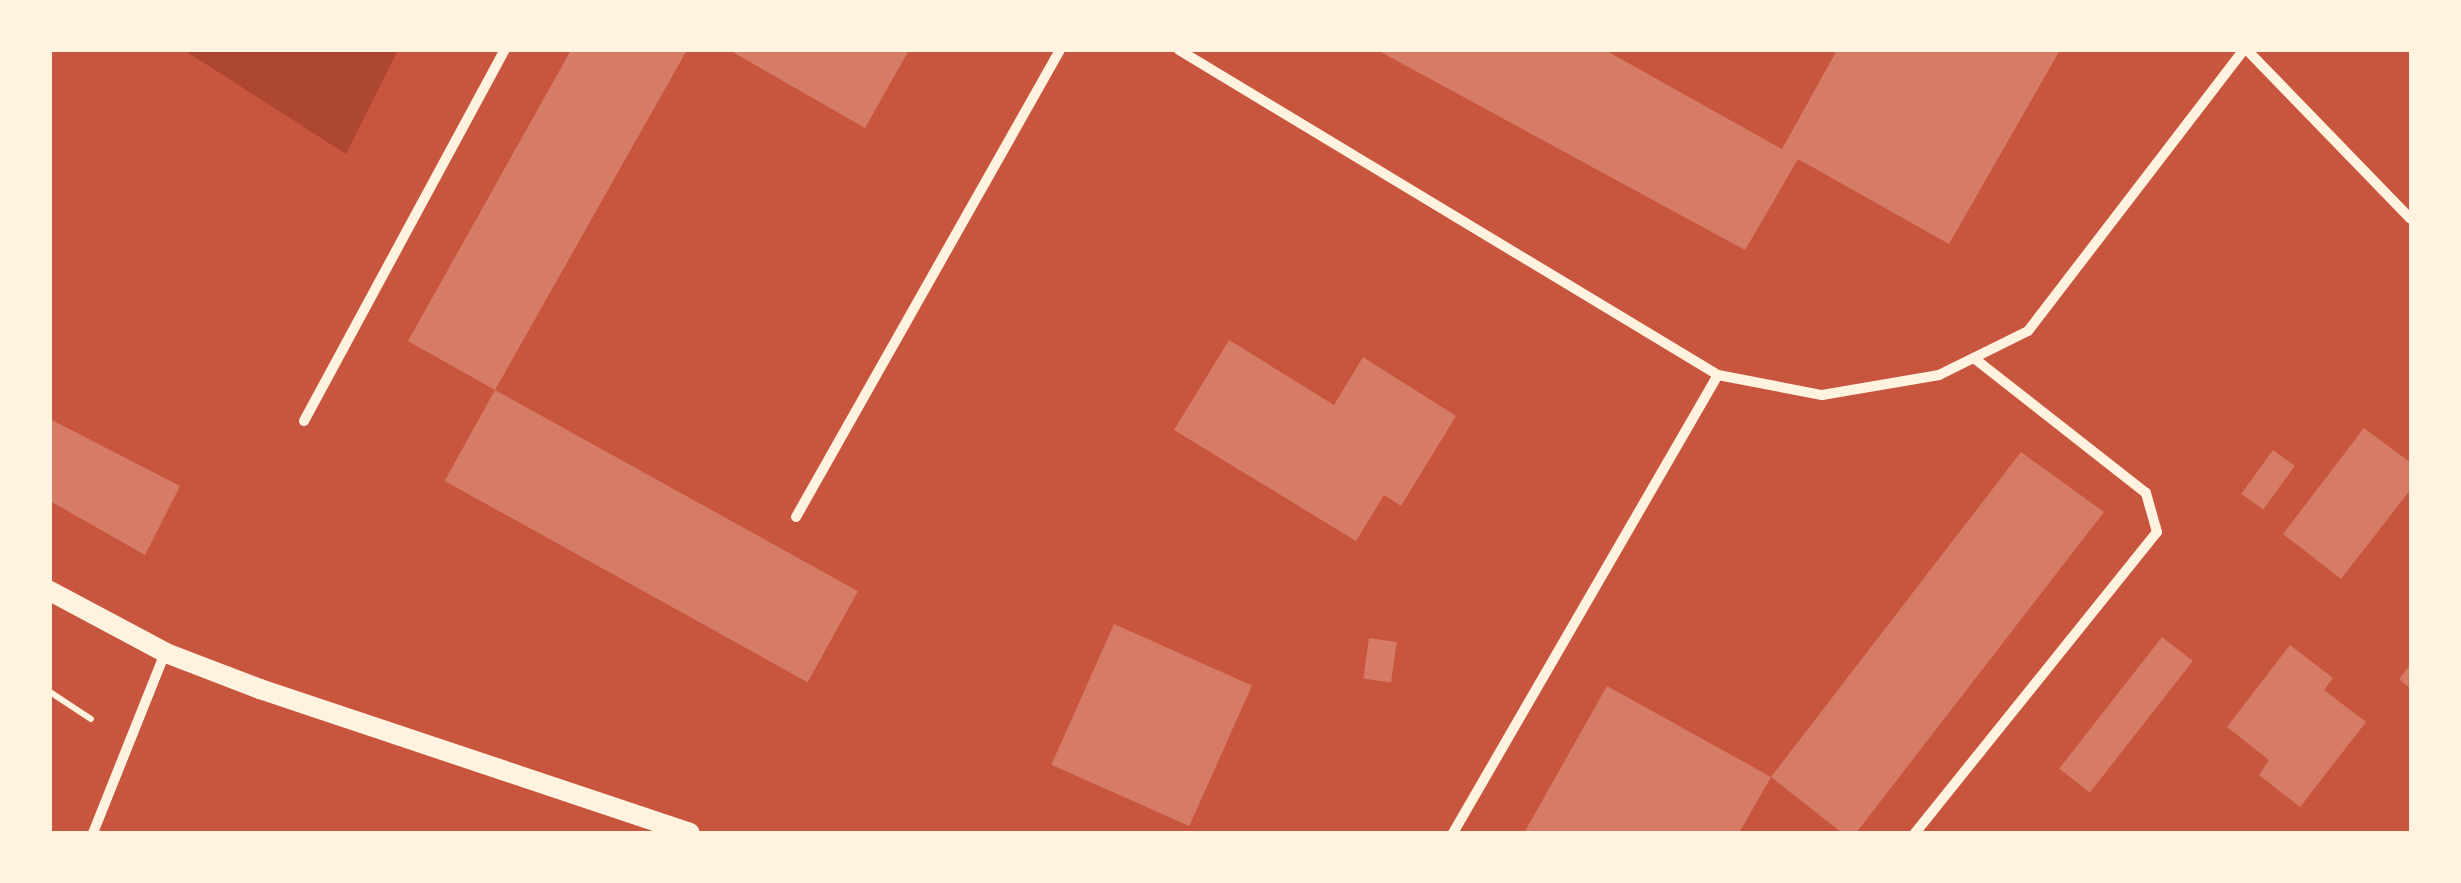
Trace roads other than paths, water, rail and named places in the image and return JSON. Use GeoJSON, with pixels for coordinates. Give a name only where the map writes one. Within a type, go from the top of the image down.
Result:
{"type":"FeatureCollection","features":[{"type":"Feature","properties":{"kind":"main road"},"geometry":{"type":"LineString","coordinates":[[50,591],[166,653],[690,833]]}},
{"type":"Feature","properties":{"kind":"street"},"geometry":{"type":"LineString","coordinates":[[304,422],[505,50]]}},
{"type":"Feature","properties":{"kind":"street"},"geometry":{"type":"LineString","coordinates":[[796,517],[1060,50]]}},
{"type":"Feature","properties":{"kind":"street"},"geometry":{"type":"LineString","coordinates":[[1179,50],[1718,375],[1822,395],[1940,375],[2028,331],[2246,50],[2411,219]]}},
{"type":"Feature","properties":{"kind":"street"},"geometry":{"type":"LineString","coordinates":[[1915,833],[2157,532],[2146,493],[1974,358]]}},
{"type":"Feature","properties":{"kind":"street"},"geometry":{"type":"LineString","coordinates":[[1453,833],[1718,375]]}},
{"type":"Feature","properties":{"kind":"street"},"geometry":{"type":"LineString","coordinates":[[93,833],[166,653]]}}]}
